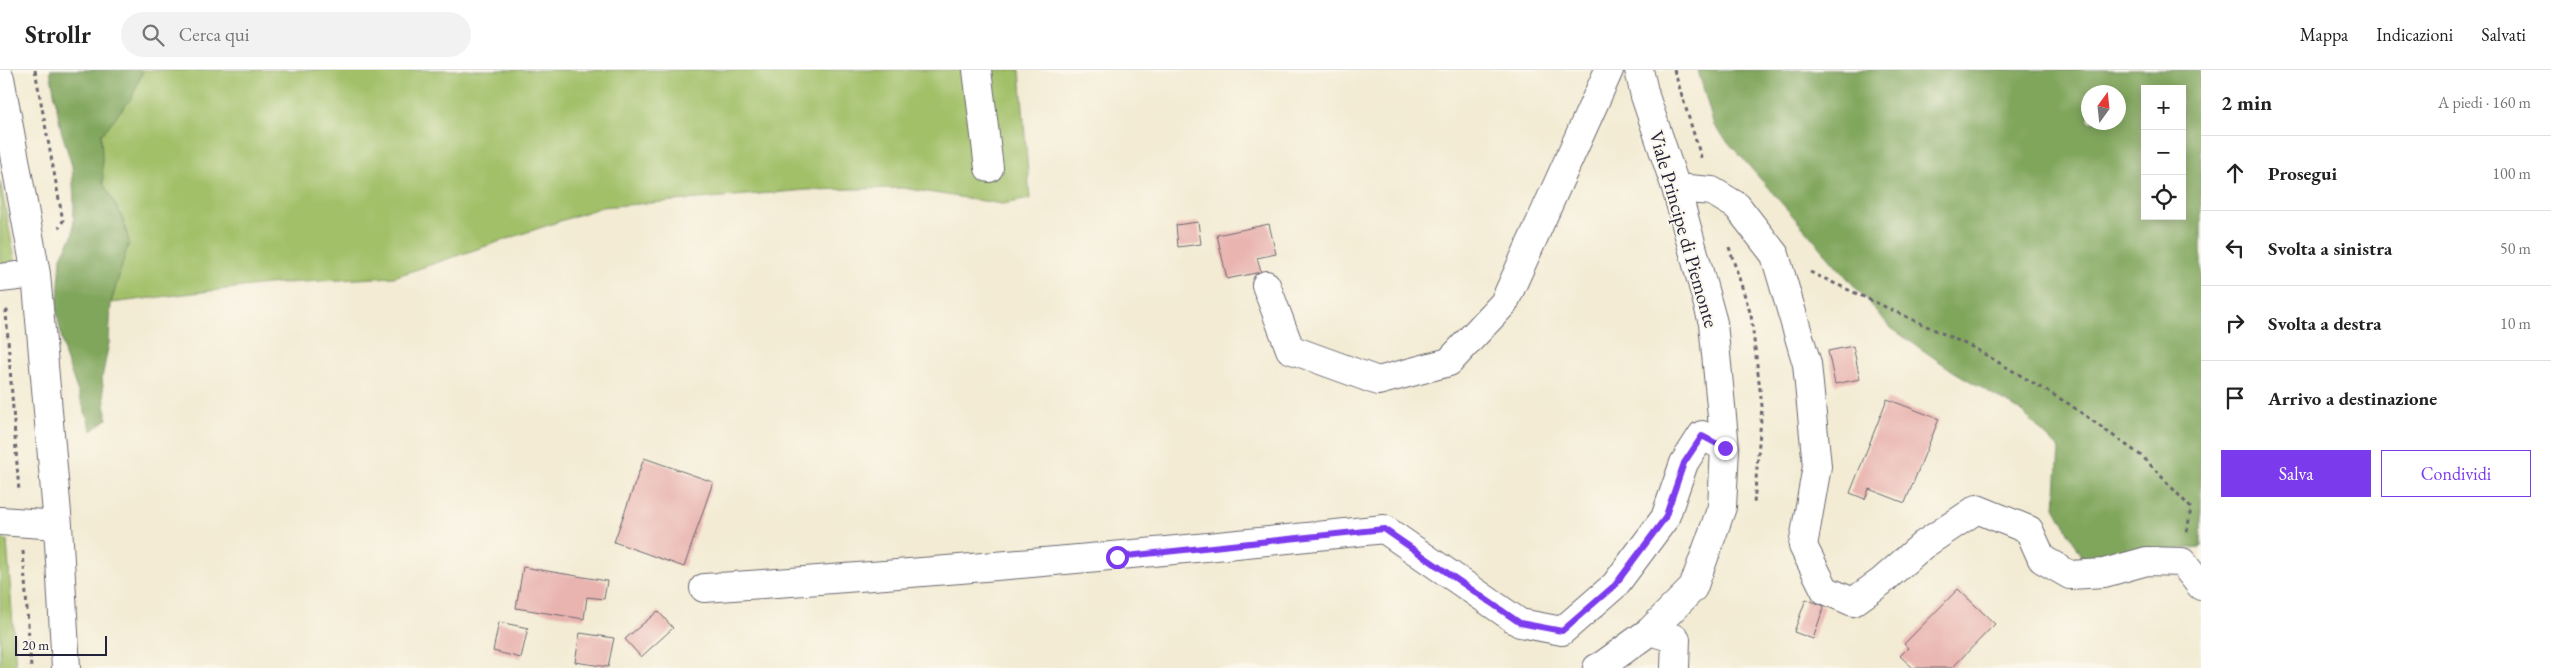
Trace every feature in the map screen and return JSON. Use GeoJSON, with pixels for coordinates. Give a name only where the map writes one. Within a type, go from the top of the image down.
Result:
{"type":"FeatureCollection","features":[{"type":"Feature","properties":{"kind":"street"},"geometry":{"type":"LineString","coordinates":[[977,70],[989,168]]}},
{"type":"Feature","properties":{"kind":"street"},"geometry":{"type":"LineString","coordinates":[[1266,285],[1290,349],[1378,381],[1449,362],[1504,303],[1609,70]]}},
{"type":"Feature","properties":{"kind":"street","name":"Viale Principe di Piemonte"},"geometry":{"type":"LineString","coordinates":[[1596,668],[1604,665],[1650,631],[1693,588],[1722,507],[1725,448],[1713,323],[1676,188],[1645,96],[1639,70]]}},
{"type":"Feature","properties":{"kind":"street"},"geometry":{"type":"LineString","coordinates":[[0,78],[36,274],[58,525],[66,668]]}},
{"type":"Feature","properties":{"kind":"street"},"geometry":{"type":"LineString","coordinates":[[1676,188],[1712,191],[1737,206],[1775,255],[1807,364],[1817,466],[1804,546],[1825,590],[1853,602],[1881,582],[1923,544],[1977,509],[2029,530],[2042,559],[2070,575],[2104,572],[2147,561],[2182,562],[2201,586]]}},
{"type":"Feature","properties":{"kind":"street"},"geometry":{"type":"LineString","coordinates":[[0,278],[36,274]]}},
{"type":"Feature","properties":{"kind":"street"},"geometry":{"type":"LineString","coordinates":[[704,588],[893,576],[1117,557],[1384,529],[1520,623],[1562,631],[1615,585],[1665,518],[1684,463],[1702,436],[1725,448]]}},
{"type":"Feature","properties":{"kind":"street"},"geometry":{"type":"LineString","coordinates":[[10,522],[58,525]]}},
{"type":"Feature","properties":{"kind":"street"},"geometry":{"type":"LineString","coordinates":[[1650,631],[1676,639],[1675,668]]}},
{"type":"Feature","properties":{"kind":"path"},"geometry":{"type":"LineString","coordinates":[[1775,255],[1974,348],[2069,404],[2143,457],[2191,508],[2182,562]]}},
{"type":"Feature","properties":{"kind":"path"},"geometry":{"type":"LineString","coordinates":[[31,668],[10,522],[6,312],[36,274]]}},
{"type":"Feature","properties":{"kind":"green space"},"geometry":{"type":"Polygon","coordinates":[[[50,70],[143,70],[132,97],[101,135],[103,183],[122,217],[129,242],[111,303],[109,343],[102,378],[107,419],[92,431],[65,356],[57,312],[61,257],[73,234],[74,203],[72,166],[61,130],[50,70]]]}},
{"type":"Feature","properties":{"kind":"green space"},"geometry":{"type":"Polygon","coordinates":[[[143,70],[1020,70],[1030,199],[1002,204],[903,188],[807,190],[602,207],[394,277],[267,284],[111,303],[129,241],[122,217],[103,183],[101,135],[132,97],[143,70]]]}},
{"type":"Feature","properties":{"kind":"green space"},"geometry":{"type":"Polygon","coordinates":[[[1698,70],[2201,70],[2201,547],[2083,558],[2055,507],[2059,449],[2021,411],[1953,371],[1891,328],[1714,126],[1698,70]]]}},
{"type":"Feature","properties":{"kind":"green space"},"geometry":{"type":"Polygon","coordinates":[[[0,181],[17,269],[0,289],[0,181]]]}},
{"type":"Feature","properties":{"kind":"green space"},"geometry":{"type":"Polygon","coordinates":[[[0,540],[7,540],[16,668],[0,668],[0,540]]]}},
{"type":"Feature","properties":{"kind":"building"},"geometry":{"type":"Polygon","coordinates":[[[1198,222],[1201,244],[1178,247],[1176,225],[1198,222]]]}},
{"type":"Feature","properties":{"kind":"building"},"geometry":{"type":"Polygon","coordinates":[[[1269,224],[1276,254],[1257,258],[1261,272],[1227,279],[1217,235],[1269,224]]]}},
{"type":"Feature","properties":{"kind":"building"},"geometry":{"type":"Polygon","coordinates":[[[1853,346],[1860,379],[1835,384],[1828,351],[1853,346]]]}},
{"type":"Feature","properties":{"kind":"building"},"geometry":{"type":"Polygon","coordinates":[[[1887,399],[1939,419],[1905,503],[1869,489],[1865,499],[1850,493],[1887,399]]]}},
{"type":"Feature","properties":{"kind":"building"},"geometry":{"type":"Polygon","coordinates":[[[644,458],[713,482],[684,567],[614,542],[644,458]]]}},
{"type":"Feature","properties":{"kind":"building"},"geometry":{"type":"Polygon","coordinates":[[[523,567],[607,581],[604,599],[587,597],[584,619],[516,608],[523,567]]]}},
{"type":"Feature","properties":{"kind":"building"},"geometry":{"type":"Polygon","coordinates":[[[1958,589],[1995,624],[1952,668],[1913,668],[1900,656],[1908,648],[1904,644],[1958,589]]]}},
{"type":"Feature","properties":{"kind":"building"},"geometry":{"type":"Polygon","coordinates":[[[1806,599],[1824,606],[1813,639],[1794,632],[1806,599]]]}},
{"type":"Feature","properties":{"kind":"building"},"geometry":{"type":"Polygon","coordinates":[[[658,611],[673,628],[641,657],[625,639],[658,611]]]}},
{"type":"Feature","properties":{"kind":"building"},"geometry":{"type":"Polygon","coordinates":[[[499,622],[528,628],[521,658],[493,651],[499,622]]]}},
{"type":"Feature","properties":{"kind":"building"},"geometry":{"type":"Polygon","coordinates":[[[580,633],[614,638],[608,667],[575,662],[580,633]]]}},
{"type":"Feature","properties":{"kind":"route"},"geometry":{"type":"LineString","coordinates":[[1117,557],[1384,529],[1520,623],[1562,631],[1615,585],[1665,518],[1684,463],[1702,436],[1725,448]]}}]}
